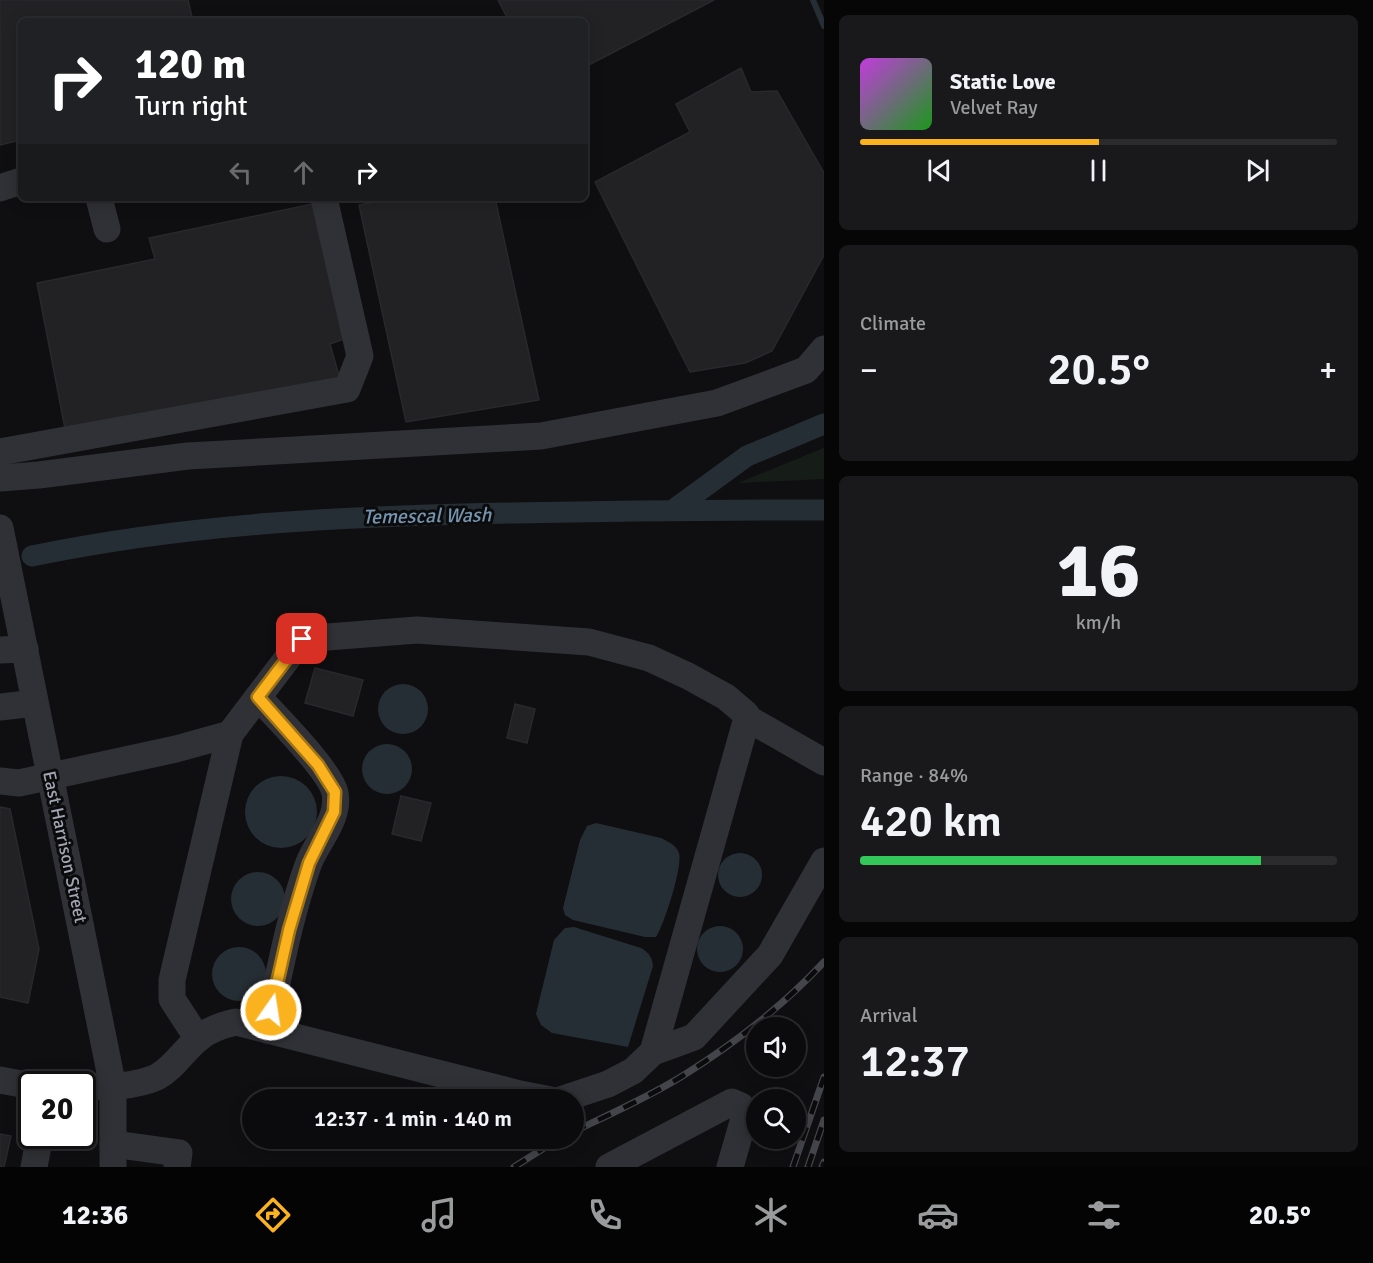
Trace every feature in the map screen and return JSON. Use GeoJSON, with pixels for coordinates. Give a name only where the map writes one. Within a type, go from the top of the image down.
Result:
{"type":"FeatureCollection","features":[{"type":"Feature","properties":{"kind":"street"},"geometry":{"type":"LineString","coordinates":[[0,188],[18,182]]}},
{"type":"Feature","properties":{"kind":"street"},"geometry":{"type":"LineString","coordinates":[[100,201],[107,229]]}},
{"type":"Feature","properties":{"kind":"street"},"geometry":{"type":"LineString","coordinates":[[0,452],[347,389],[360,356],[325,201]]}},
{"type":"Feature","properties":{"kind":"street"},"geometry":{"type":"LineString","coordinates":[[0,478],[188,456],[541,436],[717,403],[806,370],[824,349]]}},
{"type":"Feature","properties":{"kind":"street","name":"East Harrison Street"},"geometry":{"type":"LineString","coordinates":[[0,528],[15,641],[35,703],[113,1087],[113,1155]]}},
{"type":"Feature","properties":{"kind":"street"},"geometry":{"type":"LineString","coordinates":[[198,1039],[172,999],[172,980],[230,734],[302,639],[417,630],[589,642],[649,658],[688,676],[726,697],[746,714],[747,718],[824,762]]}},
{"type":"Feature","properties":{"kind":"street"},"geometry":{"type":"LineString","coordinates":[[258,697],[318,765],[335,792],[334,812],[309,863],[295,908],[267,1029]]}},
{"type":"Feature","properties":{"kind":"street"},"geometry":{"type":"LineString","coordinates":[[0,707],[35,703]]}},
{"type":"Feature","properties":{"kind":"street"},"geometry":{"type":"LineString","coordinates":[[653,1052],[747,718]]}},
{"type":"Feature","properties":{"kind":"street"},"geometry":{"type":"LineString","coordinates":[[0,781],[20,783],[230,734]]}},
{"type":"Feature","properties":{"kind":"street"},"geometry":{"type":"LineString","coordinates":[[584,1092],[608,1084],[633,1071],[653,1052],[694,1037],[770,955],[824,861]]}},
{"type":"Feature","properties":{"kind":"street"},"geometry":{"type":"LineString","coordinates":[[96,1087],[113,1087],[156,1077],[176,1063],[198,1039],[216,1027],[236,1022],[501,1089]]}},
{"type":"Feature","properties":{"kind":"street"},"geometry":{"type":"LineString","coordinates":[[0,1080],[18,1083]]}},
{"type":"Feature","properties":{"kind":"street"},"geometry":{"type":"LineString","coordinates":[[609,1167],[732,1102],[741,1106],[745,1114],[730,1167]]}},
{"type":"Feature","properties":{"kind":"street"},"geometry":{"type":"LineString","coordinates":[[34,1167],[37,1149]]}},
{"type":"Feature","properties":{"kind":"street"},"geometry":{"type":"LineString","coordinates":[[113,1155],[179,1153],[177,1167]]}},
{"type":"Feature","properties":{"kind":"shaded area"},"geometry":{"type":"Polygon","coordinates":[[[824,448],[824,479],[738,483],[821,449],[824,448]]]}},
{"type":"Feature","properties":{"kind":"shaded area"},"geometry":{"type":"Polygon","coordinates":[[[408,684],[421,691],[427,699],[427,719],[421,727],[413,733],[398,734],[385,727],[379,719],[378,704],[385,691],[393,685],[408,684]]]}},
{"type":"Feature","properties":{"kind":"shaded area"},"geometry":{"type":"Polygon","coordinates":[[[392,744],[405,751],[411,759],[411,779],[405,787],[397,793],[382,794],[369,787],[363,779],[362,764],[369,751],[377,745],[392,744]]]}},
{"type":"Feature","properties":{"kind":"shaded area"},"geometry":{"type":"Polygon","coordinates":[[[281,776],[301,782],[311,792],[317,812],[311,832],[301,842],[281,848],[261,842],[251,832],[245,812],[251,792],[261,782],[281,776]]]}},
{"type":"Feature","properties":{"kind":"shaded area"},"geometry":{"type":"Polygon","coordinates":[[[596,823],[661,838],[678,850],[676,882],[656,937],[645,937],[573,920],[565,915],[563,908],[580,840],[587,826],[596,823]]]}},
{"type":"Feature","properties":{"kind":"shaded area"},"geometry":{"type":"Polygon","coordinates":[[[740,853],[749,854],[756,859],[761,866],[761,884],[756,891],[749,896],[740,897],[731,896],[724,891],[719,884],[718,875],[719,866],[724,859],[731,854],[740,853]]]}},
{"type":"Feature","properties":{"kind":"shaded area"},"geometry":{"type":"Polygon","coordinates":[[[253,872],[263,872],[277,880],[283,889],[285,899],[283,909],[277,918],[263,926],[253,926],[236,914],[231,904],[231,894],[243,877],[253,872]]]}},
{"type":"Feature","properties":{"kind":"shaded area"},"geometry":{"type":"Polygon","coordinates":[[[720,926],[736,933],[743,949],[736,965],[720,972],[704,965],[697,949],[704,933],[720,926]]]}},
{"type":"Feature","properties":{"kind":"shaded area"},"geometry":{"type":"Polygon","coordinates":[[[574,927],[641,948],[651,958],[653,966],[628,1047],[552,1033],[541,1025],[536,1014],[554,940],[565,928],[574,927]]]}},
{"type":"Feature","properties":{"kind":"shaded area"},"geometry":{"type":"Polygon","coordinates":[[[234,947],[244,947],[258,955],[264,964],[266,974],[264,984],[258,993],[244,1001],[234,1001],[217,989],[212,979],[212,969],[224,952],[234,947]]]}},
{"type":"Feature","properties":{"kind":"building"},"geometry":{"type":"Polygon","coordinates":[[[0,0],[188,0],[192,18],[18,18],[18,141],[0,145],[0,0]]]}},
{"type":"Feature","properties":{"kind":"building"},"geometry":{"type":"Polygon","coordinates":[[[498,0],[714,0],[588,65],[588,18],[507,18],[498,0]]]}},
{"type":"Feature","properties":{"kind":"building"},"geometry":{"type":"Polygon","coordinates":[[[741,68],[751,92],[777,91],[824,173],[824,255],[772,351],[745,363],[690,372],[595,182],[690,132],[676,104],[741,68]]]}},
{"type":"Feature","properties":{"kind":"building"},"geometry":{"type":"Polygon","coordinates":[[[380,201],[496,201],[539,400],[406,422],[359,205],[380,201]]]}},
{"type":"Feature","properties":{"kind":"building"},"geometry":{"type":"Polygon","coordinates":[[[313,204],[344,339],[330,344],[341,383],[67,439],[37,283],[155,259],[149,238],[313,204]]]}},
{"type":"Feature","properties":{"kind":"building"},"geometry":{"type":"Polygon","coordinates":[[[315,668],[363,680],[353,716],[305,703],[315,668]]]}},
{"type":"Feature","properties":{"kind":"building"},"geometry":{"type":"Polygon","coordinates":[[[515,704],[535,709],[527,743],[507,738],[515,704]]]}},
{"type":"Feature","properties":{"kind":"building"},"geometry":{"type":"Polygon","coordinates":[[[401,796],[431,803],[421,841],[392,834],[401,796]]]}},
{"type":"Feature","properties":{"kind":"building"},"geometry":{"type":"Polygon","coordinates":[[[0,807],[10,809],[39,949],[28,1003],[0,997],[0,807]]]}},
{"type":"Feature","properties":{"kind":"building"},"geometry":{"type":"Polygon","coordinates":[[[0,1134],[11,1136],[4,1167],[0,1167],[0,1134]]]}},
{"type":"Feature","properties":{"kind":"waterway"},"geometry":{"type":"LineString","coordinates":[[813,0],[824,26]]}},
{"type":"Feature","properties":{"kind":"waterway"},"geometry":{"type":"LineString","coordinates":[[673,510],[747,456],[824,424]]}},
{"type":"Feature","properties":{"kind":"waterway","name":"Temescal Wash"},"geometry":{"type":"LineString","coordinates":[[32,556],[151,536],[330,519],[511,513],[824,510]]}},
{"type":"Feature","properties":{"kind":"railway"},"geometry":{"type":"LineString","coordinates":[[584,1127],[657,1091],[703,1063],[775,1009],[824,962]]}},
{"type":"Feature","properties":{"kind":"railway"},"geometry":{"type":"LineString","coordinates":[[793,1167],[824,1077]]}},
{"type":"Feature","properties":{"kind":"railway"},"geometry":{"type":"LineString","coordinates":[[808,1167],[824,1120]]}},
{"type":"Feature","properties":{"kind":"railway"},"geometry":{"type":"LineString","coordinates":[[514,1167],[543,1149]]}},
{"type":"Feature","properties":{"kind":"railway"},"geometry":{"type":"LineString","coordinates":[[822,1167],[824,1162]]}},
{"type":"Feature","properties":{"kind":"route"},"geometry":{"type":"LineString","coordinates":[[271,1010],[289,930],[309,863],[334,812],[335,792],[318,765],[258,697],[302,639]]}}]}
